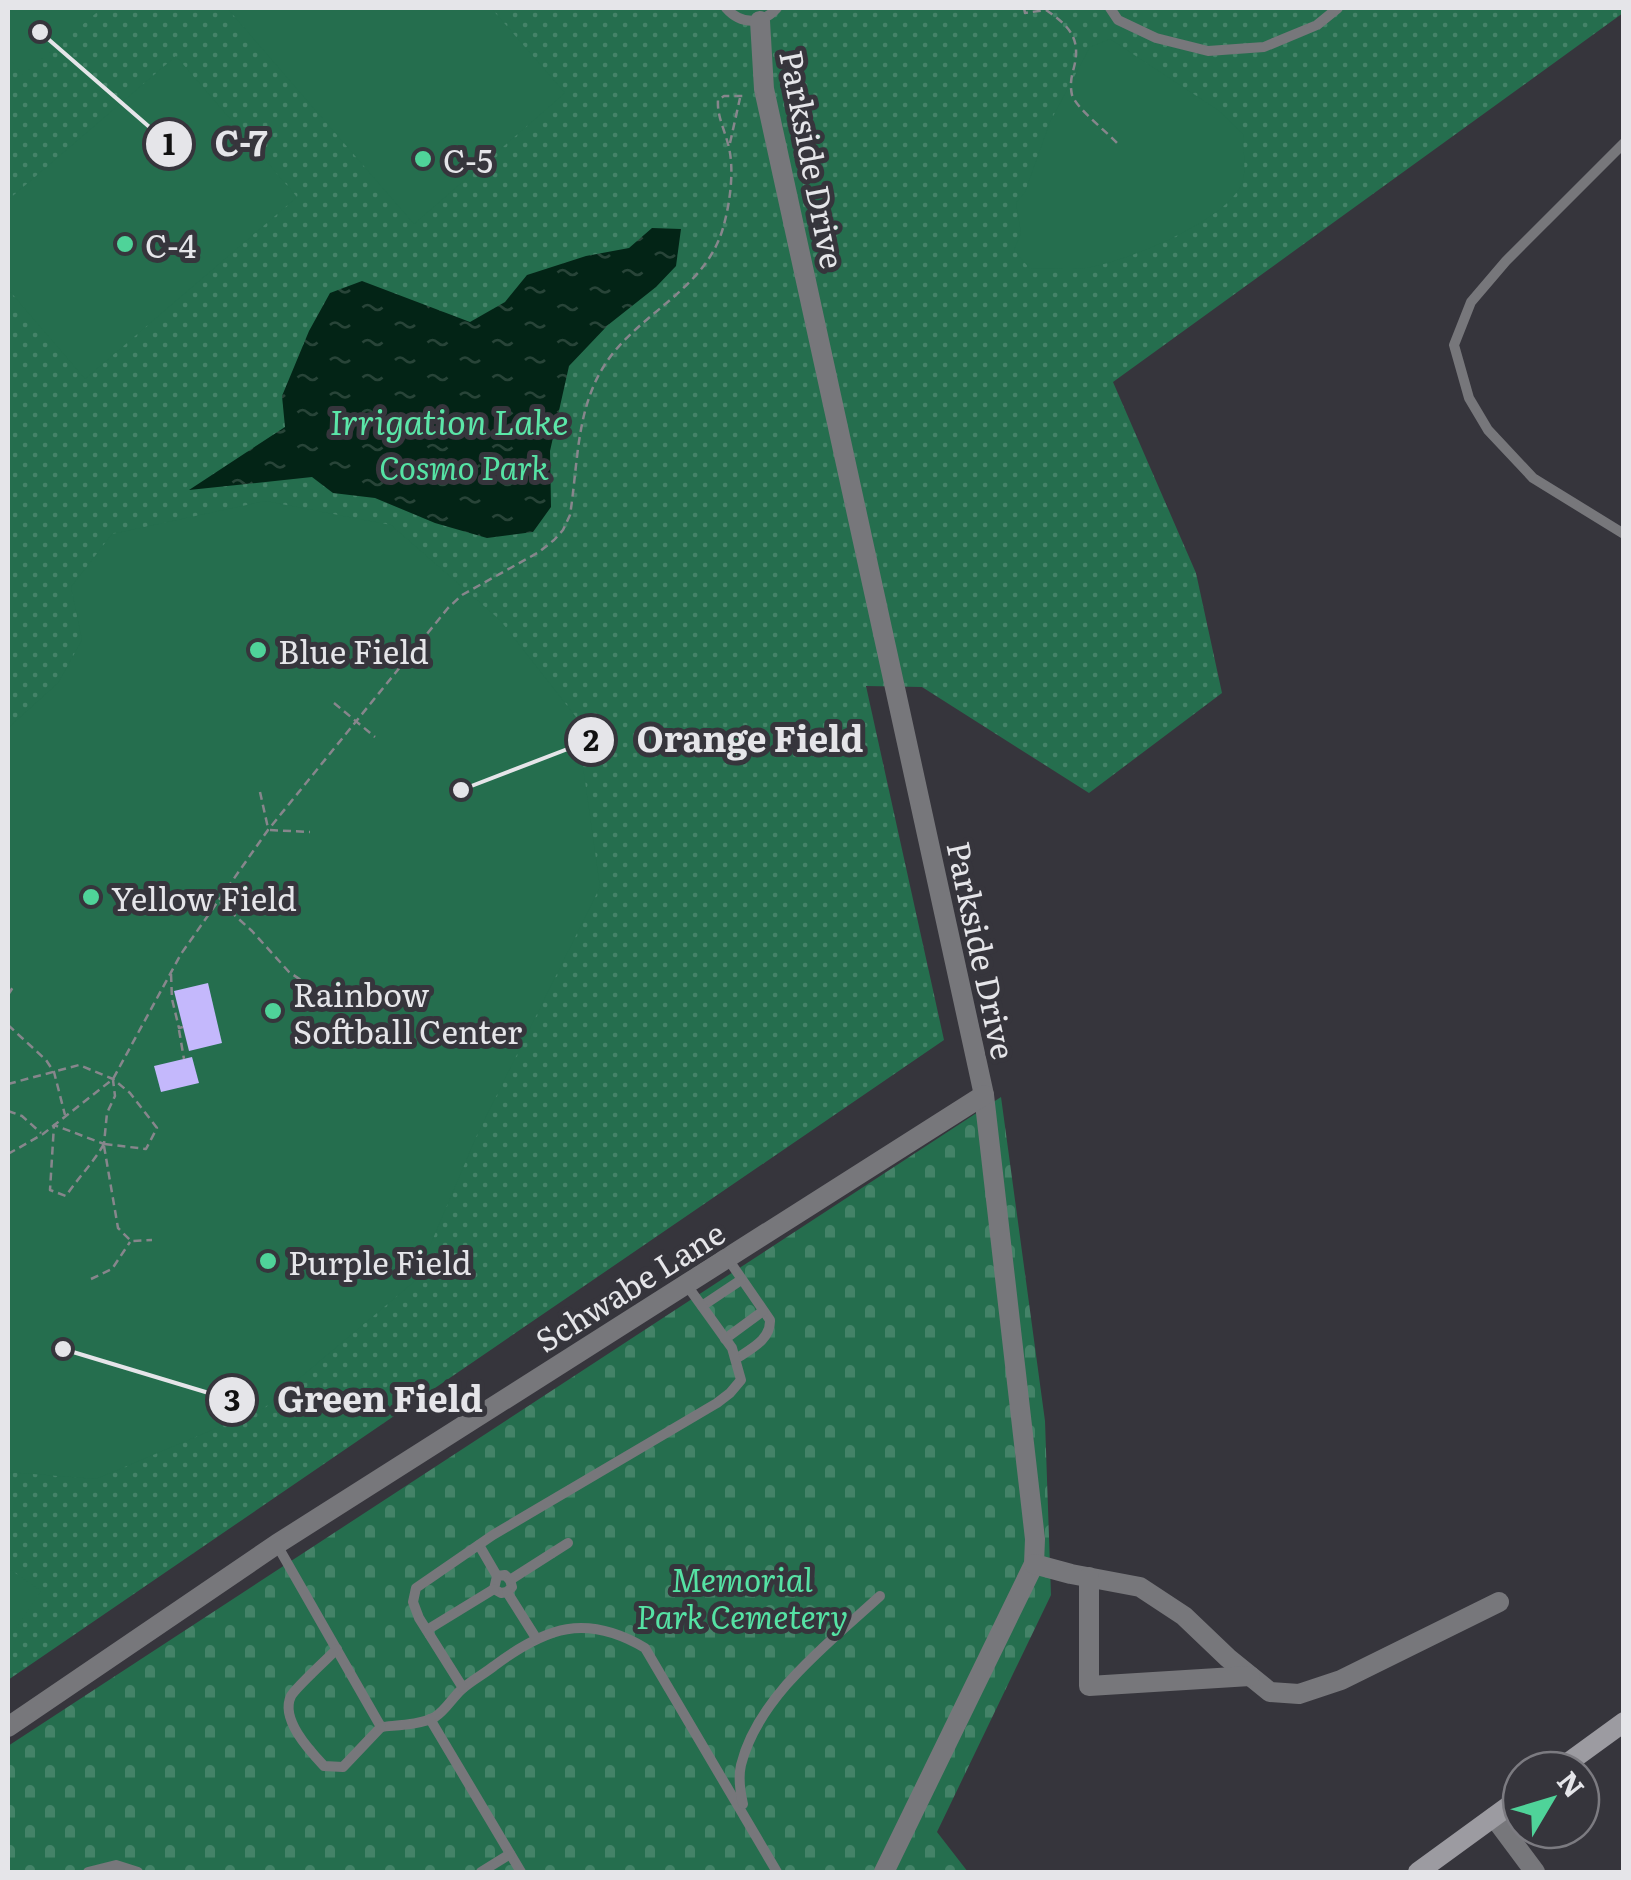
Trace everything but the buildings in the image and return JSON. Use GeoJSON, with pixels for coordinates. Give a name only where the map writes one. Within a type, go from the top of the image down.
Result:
{"type":"FeatureCollection","features":[{"type":"Feature","properties":{"kind":"street","name":"Parkside Drive"},"geometry":{"type":"LineString","coordinates":[[769,14],[764,90],[984,1095],[1036,1538],[1034,1564],[884,1872]]}},
{"type":"Feature","properties":{"kind":"street","name":"Schwabe Lane"},"geometry":{"type":"LineString","coordinates":[[8,1726],[277,1544],[984,1095]]}},
{"type":"Feature","properties":{"kind":"street"},"geometry":{"type":"LineString","coordinates":[[1034,1564],[1140,1587],[1184,1616],[1270,1692],[1299,1694],[1341,1680],[1499,1602]]}},
{"type":"Feature","properties":{"kind":"street"},"geometry":{"type":"LineString","coordinates":[[1089,1577],[1089,1686],[1250,1676]]}},
{"type":"Feature","properties":{"kind":"street"},"geometry":{"type":"LineString","coordinates":[[1586,1750],[1624,1722]]}},
{"type":"Feature","properties":{"kind":"street"},"geometry":{"type":"LineString","coordinates":[[1418,1872],[1501,1812]]}},
{"type":"Feature","properties":{"kind":"street"},"geometry":{"type":"LineString","coordinates":[[1494,1817],[1536,1872]]}},
{"type":"Feature","properties":{"kind":"lane"},"geometry":{"type":"LineString","coordinates":[[726,8],[741,20],[769,14]]}},
{"type":"Feature","properties":{"kind":"lane"},"geometry":{"type":"LineString","coordinates":[[1110,8],[1118,20],[1156,38],[1208,51],[1264,47],[1317,25],[1338,8]]}},
{"type":"Feature","properties":{"kind":"lane"},"geometry":{"type":"LineString","coordinates":[[1624,143],[1471,302],[1454,345],[1469,398],[1488,430],[1532,478],[1624,534]]}},
{"type":"Feature","properties":{"kind":"lane"},"geometry":{"type":"LineString","coordinates":[[727,1258],[770,1320],[770,1330],[764,1339],[736,1359]]}},
{"type":"Feature","properties":{"kind":"lane"},"geometry":{"type":"LineString","coordinates":[[702,1306],[742,1280]]}},
{"type":"Feature","properties":{"kind":"lane"},"geometry":{"type":"LineString","coordinates":[[464,1688],[418,1618],[413,1602],[416,1588],[479,1544],[717,1403],[740,1380],[736,1359],[725,1339],[686,1284]]}},
{"type":"Feature","properties":{"kind":"lane"},"geometry":{"type":"LineString","coordinates":[[725,1339],[763,1311]]}},
{"type":"Feature","properties":{"kind":"lane"},"geometry":{"type":"LineString","coordinates":[[277,1544],[381,1727]]}},
{"type":"Feature","properties":{"kind":"lane"},"geometry":{"type":"LineString","coordinates":[[427,1630],[494,1589],[497,1576],[479,1544]]}},
{"type":"Feature","properties":{"kind":"lane"},"geometry":{"type":"LineString","coordinates":[[494,1589],[501,1593],[568,1544]]}},
{"type":"Feature","properties":{"kind":"lane"},"geometry":{"type":"LineString","coordinates":[[497,1576],[505,1575],[536,1638]]}},
{"type":"Feature","properties":{"kind":"lane"},"geometry":{"type":"LineString","coordinates":[[747,1819],[740,1766],[753,1734],[782,1688],[880,1596]]}},
{"type":"Feature","properties":{"kind":"lane"},"geometry":{"type":"LineString","coordinates":[[336,1649],[291,1696],[289,1714],[324,1766],[343,1767],[381,1727],[439,1714],[464,1688],[523,1644],[573,1628],[622,1635],[645,1648],[777,1872]]}},
{"type":"Feature","properties":{"kind":"lane"},"geometry":{"type":"LineString","coordinates":[[430,1719],[521,1872]]}},
{"type":"Feature","properties":{"kind":"lane"},"geometry":{"type":"LineString","coordinates":[[481,1872],[510,1854]]}},
{"type":"Feature","properties":{"kind":"lane"},"geometry":{"type":"LineString","coordinates":[[88,1872],[116,1865],[138,1872]]}},
{"type":"Feature","properties":{"kind":"path"},"geometry":{"type":"LineString","coordinates":[[1024,8],[1025,14],[1046,10],[1074,36],[1078,47],[1070,82],[1072,92],[1077,104],[1117,142]]}},
{"type":"Feature","properties":{"kind":"path"},"geometry":{"type":"LineString","coordinates":[[730,148],[717,112],[718,100],[764,90]]}},
{"type":"Feature","properties":{"kind":"path"},"geometry":{"type":"LineString","coordinates":[[8,1154],[42,1134],[113,1079],[181,954],[268,830],[448,608],[462,595],[539,552],[563,530],[570,515],[586,404],[594,384],[620,344],[697,274],[717,245],[728,202],[730,135],[740,96]]}},
{"type":"Feature","properties":{"kind":"path"},"geometry":{"type":"LineString","coordinates":[[334,703],[376,737]]}},
{"type":"Feature","properties":{"kind":"path"},"geometry":{"type":"LineString","coordinates":[[260,792],[268,830]]}},
{"type":"Feature","properties":{"kind":"path"},"geometry":{"type":"LineString","coordinates":[[268,830],[310,832]]}},
{"type":"Feature","properties":{"kind":"path"},"geometry":{"type":"LineString","coordinates":[[219,900],[289,972],[329,999]]}},
{"type":"Feature","properties":{"kind":"path"},"geometry":{"type":"LineString","coordinates":[[171,972],[184,1058]]}},
{"type":"Feature","properties":{"kind":"path"},"geometry":{"type":"LineString","coordinates":[[8,995],[13,987]]}},
{"type":"Feature","properties":{"kind":"path"},"geometry":{"type":"LineString","coordinates":[[8,1025],[54,1072],[65,1117]]}},
{"type":"Feature","properties":{"kind":"path"},"geometry":{"type":"LineString","coordinates":[[8,1084],[79,1065],[113,1079],[158,1128],[146,1149],[104,1144],[54,1125]]}},
{"type":"Feature","properties":{"kind":"path"},"geometry":{"type":"LineString","coordinates":[[113,1079],[115,1096],[107,1114],[104,1144],[118,1228],[131,1240],[152,1240]]}},
{"type":"Feature","properties":{"kind":"path"},"geometry":{"type":"LineString","coordinates":[[8,1111],[22,1116],[42,1134]]}},
{"type":"Feature","properties":{"kind":"path"},"geometry":{"type":"LineString","coordinates":[[54,1125],[50,1190],[66,1196],[104,1144]]}},
{"type":"Feature","properties":{"kind":"path"},"geometry":{"type":"LineString","coordinates":[[91,1280],[112,1270],[131,1240]]}},
{"type":"Feature","properties":{"kind":"green space","name":"Cosmo Park"},"geometry":{"type":"Polygon","coordinates":[[[8,8],[1623,8],[1623,13],[1113,382],[1196,573],[1222,693],[1089,793],[922,687],[866,686],[944,1040],[8,1680],[8,8]]]}},
{"type":"Feature","properties":{"kind":"green space"},"geometry":{"type":"Polygon","coordinates":[[[8,8],[102,8],[23,75],[8,57],[8,8]]]}},
{"type":"Feature","properties":{"kind":"green space","name":"C-5"},"geometry":{"type":"Polygon","coordinates":[[[227,8],[491,8],[565,93],[414,224],[227,8]]]}},
{"type":"Feature","properties":{"kind":"green space"},"geometry":{"type":"Polygon","coordinates":[[[1110,39],[1218,110],[1243,134],[1243,180],[1235,195],[1219,210],[1149,249],[1085,268],[1030,269],[1014,250],[1021,233],[1016,203],[1025,192],[1050,122],[1090,47],[1110,39]]]}},
{"type":"Feature","properties":{"kind":"green space","name":"C-4"},"geometry":{"type":"Polygon","coordinates":[[[176,56],[297,197],[85,379],[8,289],[8,200],[176,56]]]}},
{"type":"Feature","properties":{"kind":"green space","name":"Rainbow Softball Center"},"geometry":{"type":"Polygon","coordinates":[[[265,501],[391,525],[500,620],[576,717],[600,887],[477,1135],[415,1281],[264,1408],[96,1479],[8,1472],[8,728],[58,683],[82,640],[71,587],[112,534],[265,501]]]}},
{"type":"Feature","properties":{"kind":"green space","name":"Memorial Park Cemetery"},"geometry":{"type":"Polygon","coordinates":[[[1001,1097],[1045,1421],[1051,1595],[937,1832],[968,1872],[8,1872],[8,1746],[1001,1097]]]}},
{"type":"Feature","properties":{"kind":"green space"},"geometry":{"type":"Polygon","coordinates":[[[8,1568],[41,1591],[8,1640],[8,1568]]]}},
{"type":"Feature","properties":{"kind":"water","name":"Irrigation Lake"},"geometry":{"type":"Polygon","coordinates":[[[652,228],[681,229],[676,266],[608,325],[569,366],[550,451],[551,507],[533,532],[487,538],[435,523],[375,498],[333,493],[312,477],[189,490],[285,427],[282,396],[330,293],[362,281],[470,322],[505,302],[527,275],[586,256],[629,248],[652,228]]]}},
{"type":"Feature","properties":{"kind":"place","name":"C-7"},"geometry":{"type":"Point","coordinates":[40,32]}},
{"type":"Feature","properties":{"kind":"place","name":"C-5"},"geometry":{"type":"Point","coordinates":[423,159]}},
{"type":"Feature","properties":{"kind":"place","name":"C-4"},"geometry":{"type":"Point","coordinates":[125,244]}},
{"type":"Feature","properties":{"kind":"place","name":"Blue Field"},"geometry":{"type":"Point","coordinates":[258,650]}},
{"type":"Feature","properties":{"kind":"place","name":"Orange Field"},"geometry":{"type":"Point","coordinates":[461,790]}},
{"type":"Feature","properties":{"kind":"place","name":"Yellow Field"},"geometry":{"type":"Point","coordinates":[91,897]}},
{"type":"Feature","properties":{"kind":"place","name":"Rainbow Softball Center"},"geometry":{"type":"Point","coordinates":[273,1011]}},
{"type":"Feature","properties":{"kind":"place","name":"Purple Field"},"geometry":{"type":"Point","coordinates":[268,1261]}},
{"type":"Feature","properties":{"kind":"place","name":"Green Field"},"geometry":{"type":"Point","coordinates":[63,1349]}}]}
